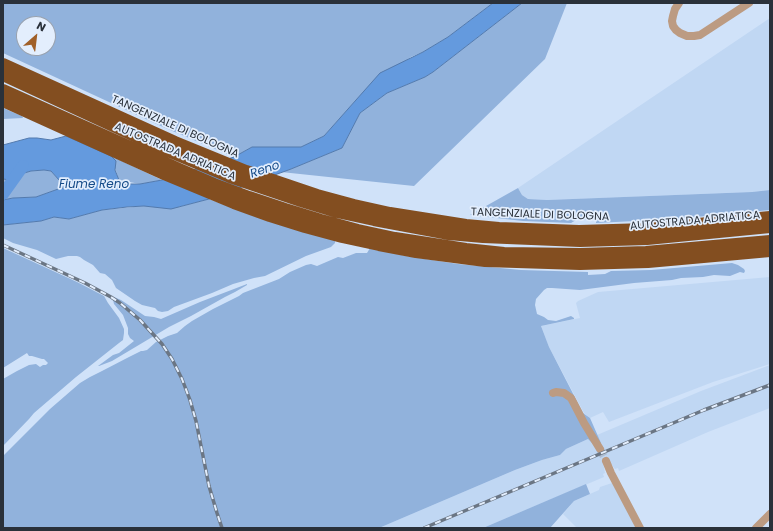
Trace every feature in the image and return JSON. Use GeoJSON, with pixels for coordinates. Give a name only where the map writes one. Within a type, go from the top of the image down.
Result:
{"type":"FeatureCollection","features":[{"type":"Feature","properties":{"kind":"highway","name":"TANGENZIALE DI BOLOGNA"},"geometry":{"type":"LineString","coordinates":[[3,64],[211,158],[281,184],[354,205],[390,213],[466,225],[499,228],[579,230],[616,230],[678,226],[770,217]]}},
{"type":"Feature","properties":{"kind":"highway","name":"AUTOSTRADA ADRIATICA"},"geometry":{"type":"LineString","coordinates":[[3,76],[160,148],[230,177],[287,197],[337,212],[374,220],[449,234],[552,240],[618,240],[673,237],[770,227]]}},
{"type":"Feature","properties":{"kind":"highway","name":"AUTOSTRADA ADRIATICA"},"geometry":{"type":"LineString","coordinates":[[3,94],[214,184],[278,207],[321,220],[358,230],[402,239],[466,249],[504,253],[529,252],[580,254],[611,254],[680,250],[770,241]]}},
{"type":"Feature","properties":{"kind":"highway"},"geometry":{"type":"LineString","coordinates":[[3,94],[164,174],[234,203],[305,227],[379,245],[416,252],[485,261],[554,264],[648,262],[770,251]]}},
{"type":"Feature","properties":{"kind":"street"},"geometry":{"type":"LineString","coordinates":[[679,3],[673,16],[673,26],[676,30],[686,36],[700,35],[749,3]]}},
{"type":"Feature","properties":{"kind":"street"},"geometry":{"type":"LineString","coordinates":[[553,393],[564,393],[571,398],[600,449]]}},
{"type":"Feature","properties":{"kind":"street"},"geometry":{"type":"LineString","coordinates":[[606,460],[611,473],[640,528]]}},
{"type":"Feature","properties":{"kind":"street"},"geometry":{"type":"LineString","coordinates":[[756,528],[770,514]]}},
{"type":"Feature","properties":{"kind":"shaded area"},"geometry":{"type":"Polygon","coordinates":[[[3,3],[493,3],[448,37],[423,52],[411,57],[359,97],[324,136],[301,147],[252,147],[234,157],[163,127],[3,53],[3,3]]]}},
{"type":"Feature","properties":{"kind":"shaded area"},"geometry":{"type":"Polygon","coordinates":[[[522,3],[567,3],[545,59],[414,186],[281,172],[342,148],[360,113],[387,93],[425,77],[433,72],[522,3]]]}},
{"type":"Feature","properties":{"kind":"shaded area"},"geometry":{"type":"Polygon","coordinates":[[[770,18],[770,190],[547,200],[528,199],[522,195],[518,188],[770,18]]]}},
{"type":"Feature","properties":{"kind":"shaded area"},"geometry":{"type":"Polygon","coordinates":[[[3,108],[22,116],[23,118],[3,119],[3,108]]]}},
{"type":"Feature","properties":{"kind":"shaded area"},"geometry":{"type":"Polygon","coordinates":[[[111,156],[162,180],[140,184],[119,180],[111,156]]]}},
{"type":"Feature","properties":{"kind":"shaded area"},"geometry":{"type":"Polygon","coordinates":[[[31,171],[51,171],[59,180],[68,186],[67,188],[61,188],[36,197],[3,200],[3,179],[10,180],[31,171]]]}},
{"type":"Feature","properties":{"kind":"shaded area"},"geometry":{"type":"Polygon","coordinates":[[[518,188],[522,195],[528,199],[547,200],[770,190],[770,210],[674,219],[596,223],[596,219],[576,220],[571,223],[523,221],[470,215],[518,188]]]}},
{"type":"Feature","properties":{"kind":"shaded area"},"geometry":{"type":"Polygon","coordinates":[[[209,199],[335,240],[335,243],[331,247],[306,256],[265,276],[233,284],[174,307],[168,311],[162,312],[135,301],[116,288],[112,280],[105,274],[100,273],[93,265],[80,257],[68,256],[56,259],[37,250],[13,243],[3,238],[3,225],[41,221],[54,217],[69,219],[102,210],[144,206],[179,207],[209,199]]]}},
{"type":"Feature","properties":{"kind":"shaded area"},"geometry":{"type":"Polygon","coordinates":[[[3,248],[104,296],[119,318],[124,329],[124,333],[123,340],[34,413],[3,446],[3,379],[29,365],[36,364],[40,367],[48,363],[44,359],[29,356],[27,353],[3,368],[3,248]]]}},
{"type":"Feature","properties":{"kind":"shaded area"},"geometry":{"type":"Polygon","coordinates":[[[370,248],[406,256],[458,264],[521,270],[588,272],[588,275],[605,274],[611,271],[651,270],[732,263],[738,265],[745,271],[744,273],[740,272],[730,276],[714,275],[681,278],[580,290],[547,288],[544,290],[536,299],[535,305],[537,314],[548,320],[556,321],[571,316],[574,318],[541,326],[549,347],[583,413],[590,418],[601,443],[594,445],[588,439],[566,449],[560,455],[515,470],[379,528],[3,528],[3,456],[50,409],[80,383],[141,351],[147,350],[156,342],[177,333],[192,321],[243,293],[279,279],[306,265],[311,264],[317,266],[338,257],[343,258],[356,253],[367,253],[370,248]]]}},
{"type":"Feature","properties":{"kind":"shaded area"},"geometry":{"type":"Polygon","coordinates":[[[770,277],[770,364],[713,382],[609,422],[603,412],[590,418],[584,413],[549,347],[541,326],[580,318],[576,303],[598,292],[770,277]]]}},
{"type":"Feature","properties":{"kind":"shaded area"},"geometry":{"type":"Polygon","coordinates":[[[247,284],[235,292],[169,327],[112,361],[98,366],[113,355],[119,353],[134,341],[128,334],[128,328],[123,315],[114,304],[114,297],[145,316],[161,319],[247,284]]]}},
{"type":"Feature","properties":{"kind":"shaded area"},"geometry":{"type":"Polygon","coordinates":[[[770,365],[770,408],[708,432],[619,471],[618,468],[615,469],[608,460],[603,462],[605,473],[603,474],[604,477],[483,528],[379,528],[515,470],[560,455],[566,449],[588,439],[598,450],[601,443],[597,435],[701,391],[770,365]]]}},
{"type":"Feature","properties":{"kind":"shaded area"},"geometry":{"type":"Polygon","coordinates":[[[612,483],[637,528],[577,528],[563,514],[574,501],[599,490],[600,487],[612,483]]]}},
{"type":"Feature","properties":{"kind":"shaded area"},"geometry":{"type":"Polygon","coordinates":[[[586,484],[590,494],[574,501],[550,528],[483,528],[586,484]]]}},
{"type":"Feature","properties":{"kind":"water","name":"Fiume Reno"},"geometry":{"type":"Polygon","coordinates":[[[493,3],[522,3],[433,72],[425,77],[387,93],[360,113],[342,148],[291,169],[209,199],[171,209],[144,206],[127,207],[102,210],[69,219],[54,217],[41,221],[3,225],[3,200],[36,197],[61,188],[67,188],[68,186],[59,180],[51,171],[44,170],[31,171],[10,180],[3,179],[3,145],[29,138],[51,140],[66,136],[111,156],[116,161],[115,170],[119,180],[124,184],[140,184],[162,180],[234,157],[252,147],[301,147],[324,136],[380,73],[423,52],[448,37],[493,3]]]}},
{"type":"Feature","properties":{"kind":"waterway","name":"Reno"},"geometry":{"type":"LineString","coordinates":[[3,194],[23,166]]}},
{"type":"Feature","properties":{"kind":"tunnel"},"geometry":{"type":"LineString","coordinates":[[600,449],[606,461]]}},
{"type":"Feature","properties":{"kind":"railway"},"geometry":{"type":"LineString","coordinates":[[3,245],[85,283],[111,297],[140,320],[162,344],[172,359],[190,400],[196,421],[209,486],[222,528]]}},
{"type":"Feature","properties":{"kind":"railway"},"geometry":{"type":"LineString","coordinates":[[424,528],[704,410],[770,385]]}}]}
